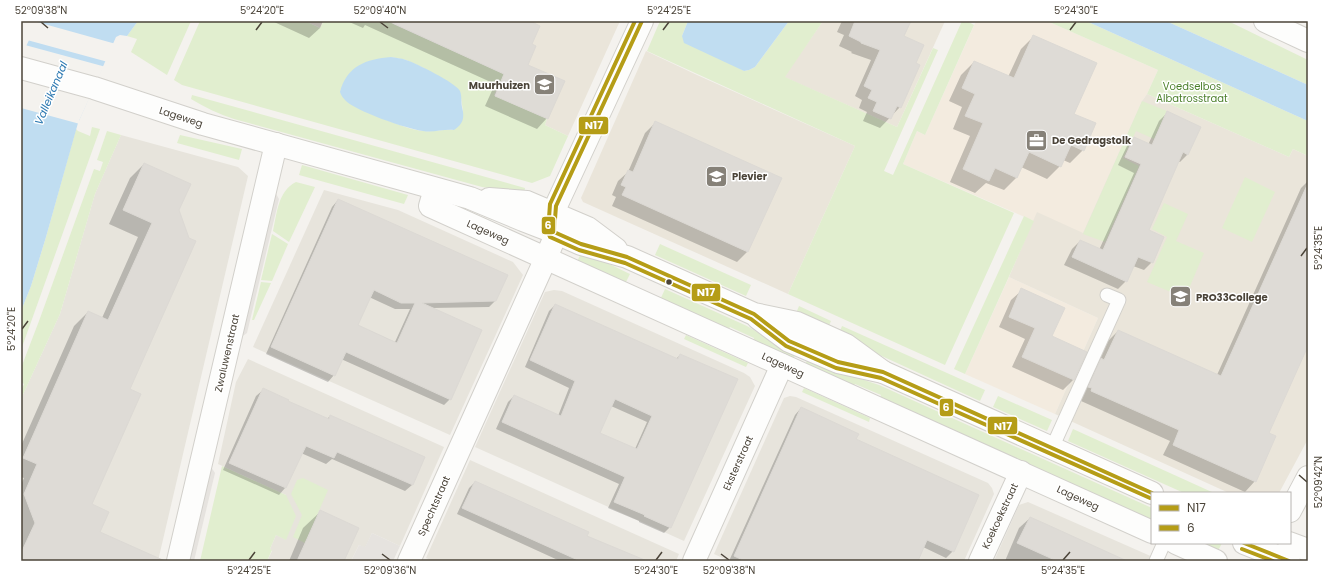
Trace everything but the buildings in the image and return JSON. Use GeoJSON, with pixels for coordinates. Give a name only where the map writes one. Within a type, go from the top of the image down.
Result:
{"type":"FeatureCollection","features":[{"type":"Feature","properties":{"kind":"street","name":"Spechtstraat"},"geometry":{"type":"LineString","coordinates":[[409,561],[546,258],[554,239],[556,206],[642,21]]}},
{"type":"Feature","properties":{"kind":"street"},"geometry":{"type":"LineString","coordinates":[[1266,21],[1308,41]]}},
{"type":"Feature","properties":{"kind":"street","name":"Lageweg"},"geometry":{"type":"LineString","coordinates":[[21,68],[94,88],[203,124],[470,198],[523,220],[555,223],[581,244],[627,257],[754,314],[789,340],[838,362],[883,372],[1151,493]]}},
{"type":"Feature","properties":{"kind":"street","name":"Zwaluwenstraat"},"geometry":{"type":"LineString","coordinates":[[178,561],[276,144]]}},
{"type":"Feature","properties":{"kind":"street","name":"Lageweg"},"geometry":{"type":"LineString","coordinates":[[435,189],[430,206],[1151,532]]}},
{"type":"Feature","properties":{"kind":"street","name":"Eksterstraat"},"geometry":{"type":"LineString","coordinates":[[694,561],[782,365]]}},
{"type":"Feature","properties":{"kind":"street","name":"Koekoekstraat"},"geometry":{"type":"LineString","coordinates":[[980,561],[1021,472]]}},
{"type":"Feature","properties":{"kind":"street"},"geometry":{"type":"LineString","coordinates":[[1291,509],[1308,477]]}},
{"type":"Feature","properties":{"kind":"street"},"geometry":{"type":"LineString","coordinates":[[1178,544],[1216,561]]}},
{"type":"Feature","properties":{"kind":"street"},"geometry":{"type":"LineString","coordinates":[[1247,544],[1275,555]]}},
{"type":"Feature","properties":{"kind":"street"},"geometry":{"type":"LineString","coordinates":[[1291,544],[1308,550]]}},
{"type":"Feature","properties":{"kind":"lane"},"geometry":{"type":"LineString","coordinates":[[1052,448],[1119,300],[1107,295]]}},
{"type":"Feature","properties":{"kind":"lane"},"geometry":{"type":"LineString","coordinates":[[1156,561],[1164,544]]}},
{"type":"Feature","properties":{"kind":"shaded area"},"geometry":{"type":"Polygon","coordinates":[[[305,21],[324,21],[321,28],[305,21]]]}},
{"type":"Feature","properties":{"kind":"shaded area","name":"Muurhuizen"},"geometry":{"type":"Polygon","coordinates":[[[394,21],[620,21],[568,136],[545,125],[547,119],[494,95],[504,74],[393,23],[394,21]]]}},
{"type":"Feature","properties":{"kind":"shaded area"},"geometry":{"type":"Polygon","coordinates":[[[823,21],[945,21],[897,127],[784,77],[823,21]]]}},
{"type":"Feature","properties":{"kind":"shaded area"},"geometry":{"type":"Polygon","coordinates":[[[976,21],[1047,21],[1158,70],[1147,94],[1142,101],[1083,234],[1037,213],[1034,221],[903,164],[917,131],[925,135],[976,21]]]}},
{"type":"Feature","properties":{"kind":"shaded area","name":"Plevier"},"geometry":{"type":"Polygon","coordinates":[[[646,51],[855,146],[788,294],[583,202],[581,198],[646,51]]]}},
{"type":"Feature","properties":{"kind":"shaded area","name":"PRO33College"},"geometry":{"type":"Polygon","coordinates":[[[1147,94],[1289,157],[1293,149],[1308,156],[1308,439],[1280,492],[1227,492],[1055,414],[1098,318],[1009,277],[1037,212],[1083,233],[1142,101],[1147,94]]]}},
{"type":"Feature","properties":{"kind":"shaded area"},"geometry":{"type":"Polygon","coordinates":[[[121,135],[238,167],[248,176],[158,561],[21,561],[21,399],[60,314],[95,194],[121,135]]]}},
{"type":"Feature","properties":{"kind":"shaded area"},"geometry":{"type":"Polygon","coordinates":[[[324,190],[398,210],[513,262],[523,275],[450,435],[253,347],[324,190]]]}},
{"type":"Feature","properties":{"kind":"shaded area"},"geometry":{"type":"Polygon","coordinates":[[[275,192],[279,199],[247,333],[240,338],[275,192]]]}},
{"type":"Feature","properties":{"kind":"shaded area"},"geometry":{"type":"Polygon","coordinates":[[[1009,277],[1098,318],[1055,414],[965,374],[1009,277]]]}},
{"type":"Feature","properties":{"kind":"shaded area"},"geometry":{"type":"Polygon","coordinates":[[[554,290],[562,291],[744,373],[750,377],[755,386],[684,541],[475,447],[545,292],[554,290]]]}},
{"type":"Feature","properties":{"kind":"shaded area"},"geometry":{"type":"Polygon","coordinates":[[[248,359],[444,447],[400,546],[372,533],[365,548],[359,545],[351,561],[267,561],[272,551],[270,549],[276,535],[286,539],[286,495],[218,464],[236,382],[248,359]]]}},
{"type":"Feature","properties":{"kind":"shaded area"},"geometry":{"type":"Polygon","coordinates":[[[790,396],[796,397],[988,483],[994,494],[964,561],[729,561],[714,554],[784,398],[790,396]]]}},
{"type":"Feature","properties":{"kind":"shaded area"},"geometry":{"type":"Polygon","coordinates":[[[470,460],[679,554],[676,561],[433,561],[426,558],[470,460]]]}},
{"type":"Feature","properties":{"kind":"shaded area"},"geometry":{"type":"Polygon","coordinates":[[[211,467],[215,473],[194,561],[188,561],[211,467]]]}},
{"type":"Feature","properties":{"kind":"shaded area"},"geometry":{"type":"Polygon","coordinates":[[[1028,502],[1155,558],[1153,561],[994,561],[1019,505],[1028,502]]]}},
{"type":"Feature","properties":{"kind":"shaded area"},"geometry":{"type":"Polygon","coordinates":[[[372,533],[400,546],[393,561],[351,561],[359,545],[365,547],[372,533]]]}},
{"type":"Feature","properties":{"kind":"green space"},"geometry":{"type":"Polygon","coordinates":[[[138,21],[191,21],[167,75],[131,52],[137,39],[127,36],[138,21]]]}},
{"type":"Feature","properties":{"kind":"green space"},"geometry":{"type":"Polygon","coordinates":[[[200,21],[305,21],[320,28],[324,21],[394,21],[393,24],[504,74],[494,95],[547,119],[545,125],[568,136],[550,176],[532,183],[182,85],[174,80],[200,21]],[[391,57],[386,120],[419,130],[453,130],[463,111],[461,98],[424,68],[406,60],[391,57]]]}},
{"type":"Feature","properties":{"kind":"green space"},"geometry":{"type":"Polygon","coordinates":[[[660,21],[688,21],[682,36],[744,71],[755,67],[789,21],[823,21],[785,77],[897,127],[933,48],[938,50],[884,171],[893,175],[962,21],[967,21],[974,25],[925,135],[917,131],[903,164],[1014,213],[945,365],[788,294],[855,146],[647,51],[660,21]]]}},
{"type":"Feature","properties":{"kind":"green space","name":"Voedselbos Albatrosstraat"},"geometry":{"type":"Polygon","coordinates":[[[1047,21],[1086,21],[1308,121],[1308,156],[1293,149],[1289,157],[1147,94],[1158,70],[1047,21]]]}},
{"type":"Feature","properties":{"kind":"green space"},"geometry":{"type":"Polygon","coordinates":[[[1166,21],[1228,21],[1308,60],[1308,85],[1166,21]]]}},
{"type":"Feature","properties":{"kind":"green space"},"geometry":{"type":"Polygon","coordinates":[[[192,95],[525,188],[524,193],[482,187],[234,119],[206,108],[191,99],[192,95]]]}},
{"type":"Feature","properties":{"kind":"green space"},"geometry":{"type":"Polygon","coordinates":[[[1142,101],[1167,111],[1154,139],[1136,131],[1123,158],[1139,166],[1105,242],[1083,234],[1142,101]]]}},
{"type":"Feature","properties":{"kind":"green space"},"geometry":{"type":"Polygon","coordinates":[[[92,127],[100,129],[21,350],[21,311],[31,286],[46,237],[76,129],[90,136],[92,127]]]}},
{"type":"Feature","properties":{"kind":"green space"},"geometry":{"type":"Polygon","coordinates":[[[107,131],[121,135],[95,194],[60,314],[21,399],[21,391],[24,384],[21,382],[21,368],[94,169],[100,171],[103,162],[97,160],[107,131]]]}},
{"type":"Feature","properties":{"kind":"green space"},"geometry":{"type":"Polygon","coordinates":[[[180,135],[242,149],[239,160],[177,143],[180,135]]]}},
{"type":"Feature","properties":{"kind":"green space"},"geometry":{"type":"Polygon","coordinates":[[[302,165],[408,195],[404,204],[299,175],[302,165]]]}},
{"type":"Feature","properties":{"kind":"green space"},"geometry":{"type":"Polygon","coordinates":[[[1245,177],[1275,192],[1252,242],[1222,228],[1245,177]]]}},
{"type":"Feature","properties":{"kind":"green space"},"geometry":{"type":"Polygon","coordinates":[[[296,182],[315,187],[289,242],[273,231],[279,203],[285,191],[296,182]]]}},
{"type":"Feature","properties":{"kind":"green space"},"geometry":{"type":"Polygon","coordinates":[[[1164,203],[1188,214],[1176,241],[1204,253],[1185,298],[1147,282],[1167,237],[1152,229],[1164,203]]]}},
{"type":"Feature","properties":{"kind":"green space"},"geometry":{"type":"Polygon","coordinates":[[[1024,216],[1034,221],[965,374],[954,369],[1024,216]]]}},
{"type":"Feature","properties":{"kind":"green space"},"geometry":{"type":"Polygon","coordinates":[[[272,234],[288,244],[272,281],[261,280],[272,234]]]}},
{"type":"Feature","properties":{"kind":"green space"},"geometry":{"type":"Polygon","coordinates":[[[660,244],[751,285],[746,296],[655,255],[660,244]]]}},
{"type":"Feature","properties":{"kind":"green space"},"geometry":{"type":"Polygon","coordinates":[[[582,251],[630,274],[625,284],[577,262],[582,251]]]}},
{"type":"Feature","properties":{"kind":"green space"},"geometry":{"type":"Polygon","coordinates":[[[261,282],[271,283],[254,320],[252,320],[261,282]]]}},
{"type":"Feature","properties":{"kind":"green space"},"geometry":{"type":"Polygon","coordinates":[[[665,289],[797,350],[793,360],[753,342],[754,338],[730,327],[728,330],[660,300],[665,289]]]}},
{"type":"Feature","properties":{"kind":"green space"},"geometry":{"type":"Polygon","coordinates":[[[799,306],[831,321],[827,330],[795,316],[799,306]]]}},
{"type":"Feature","properties":{"kind":"green space"},"geometry":{"type":"Polygon","coordinates":[[[842,326],[985,390],[980,401],[838,336],[842,326]]]}},
{"type":"Feature","properties":{"kind":"green space"},"geometry":{"type":"Polygon","coordinates":[[[686,335],[748,363],[746,367],[684,339],[686,335]]]}},
{"type":"Feature","properties":{"kind":"green space"},"geometry":{"type":"Polygon","coordinates":[[[809,356],[861,379],[879,385],[1151,508],[1151,521],[879,399],[881,395],[855,384],[853,387],[805,365],[809,356]]]}},
{"type":"Feature","properties":{"kind":"green space"},"geometry":{"type":"Polygon","coordinates":[[[804,388],[870,418],[869,422],[802,392],[804,388]]]}},
{"type":"Feature","properties":{"kind":"green space"},"geometry":{"type":"Polygon","coordinates":[[[998,396],[1052,420],[1047,431],[993,407],[998,396]]]}},
{"type":"Feature","properties":{"kind":"green space"},"geometry":{"type":"Polygon","coordinates":[[[1073,429],[1212,492],[1182,492],[1068,441],[1073,429]]]}},
{"type":"Feature","properties":{"kind":"green space"},"geometry":{"type":"Polygon","coordinates":[[[222,466],[286,495],[296,516],[286,540],[276,535],[267,561],[200,561],[222,466]]]}},
{"type":"Feature","properties":{"kind":"green space"},"geometry":{"type":"Polygon","coordinates":[[[303,478],[328,490],[305,543],[293,537],[302,515],[291,494],[297,480],[303,478]]]}},
{"type":"Feature","properties":{"kind":"green space"},"geometry":{"type":"Polygon","coordinates":[[[1202,544],[1222,544],[1218,551],[1202,544]]]}},
{"type":"Feature","properties":{"kind":"water","name":"Valleikanaal"},"geometry":{"type":"Polygon","coordinates":[[[38,21],[138,21],[127,36],[120,35],[116,37],[78,123],[46,237],[31,286],[21,311],[21,57],[38,21]]]}},
{"type":"Feature","properties":{"kind":"water"},"geometry":{"type":"Polygon","coordinates":[[[688,21],[789,21],[755,67],[744,71],[684,43],[682,36],[688,21]]]}},
{"type":"Feature","properties":{"kind":"water"},"geometry":{"type":"Polygon","coordinates":[[[1086,21],[1166,21],[1308,85],[1308,121],[1086,21]]]}},
{"type":"Feature","properties":{"kind":"water"},"geometry":{"type":"Polygon","coordinates":[[[391,57],[404,59],[418,65],[444,78],[457,87],[461,93],[463,114],[462,120],[454,130],[431,132],[415,130],[370,114],[344,99],[340,92],[347,76],[353,70],[366,62],[391,57]]]}},
{"type":"Feature","properties":{"kind":"pier"},"geometry":{"type":"Polygon","coordinates":[[[35,22],[116,44],[108,62],[27,40],[35,22]]]}},
{"type":"Feature","properties":{"kind":"pier"},"geometry":{"type":"Polygon","coordinates":[[[25,45],[106,67],[103,68],[79,121],[81,122],[80,124],[21,108],[21,57],[25,45]]]}},
{"type":"Feature","properties":{"kind":"transit line","name":"6"},"geometry":{"type":"LineString","coordinates":[[635,21],[550,204],[548,232],[550,237],[579,250],[625,263],[751,319],[786,346],[836,368],[881,378],[1150,498]]}},
{"type":"Feature","properties":{"kind":"transit line","name":"N17"},"geometry":{"type":"LineString","coordinates":[[554,232],[556,206],[642,21]]}},
{"type":"Feature","properties":{"kind":"transit line","name":"N17"},"geometry":{"type":"LineString","coordinates":[[554,232],[581,244],[627,257],[754,314],[789,341],[838,362],[883,372],[1151,493]]}},
{"type":"Feature","properties":{"kind":"transit line","name":"N17"},"geometry":{"type":"LineString","coordinates":[[1246,544],[1289,561]]}},
{"type":"Feature","properties":{"kind":"transit line","name":"6"},"geometry":{"type":"LineString","coordinates":[[1242,549],[1273,561]]}},
{"type":"Feature","properties":{"kind":"place","name":"Muurhuizen"},"geometry":{"type":"Point","coordinates":[545,85]}},
{"type":"Feature","properties":{"kind":"place","name":"De Gedragstolk"},"geometry":{"type":"Point","coordinates":[1037,140]}},
{"type":"Feature","properties":{"kind":"place","name":"Plevier"},"geometry":{"type":"Point","coordinates":[716,176]}},
{"type":"Feature","properties":{"kind":"place","name":"PRO33College"},"geometry":{"type":"Point","coordinates":[1181,297]}}]}
